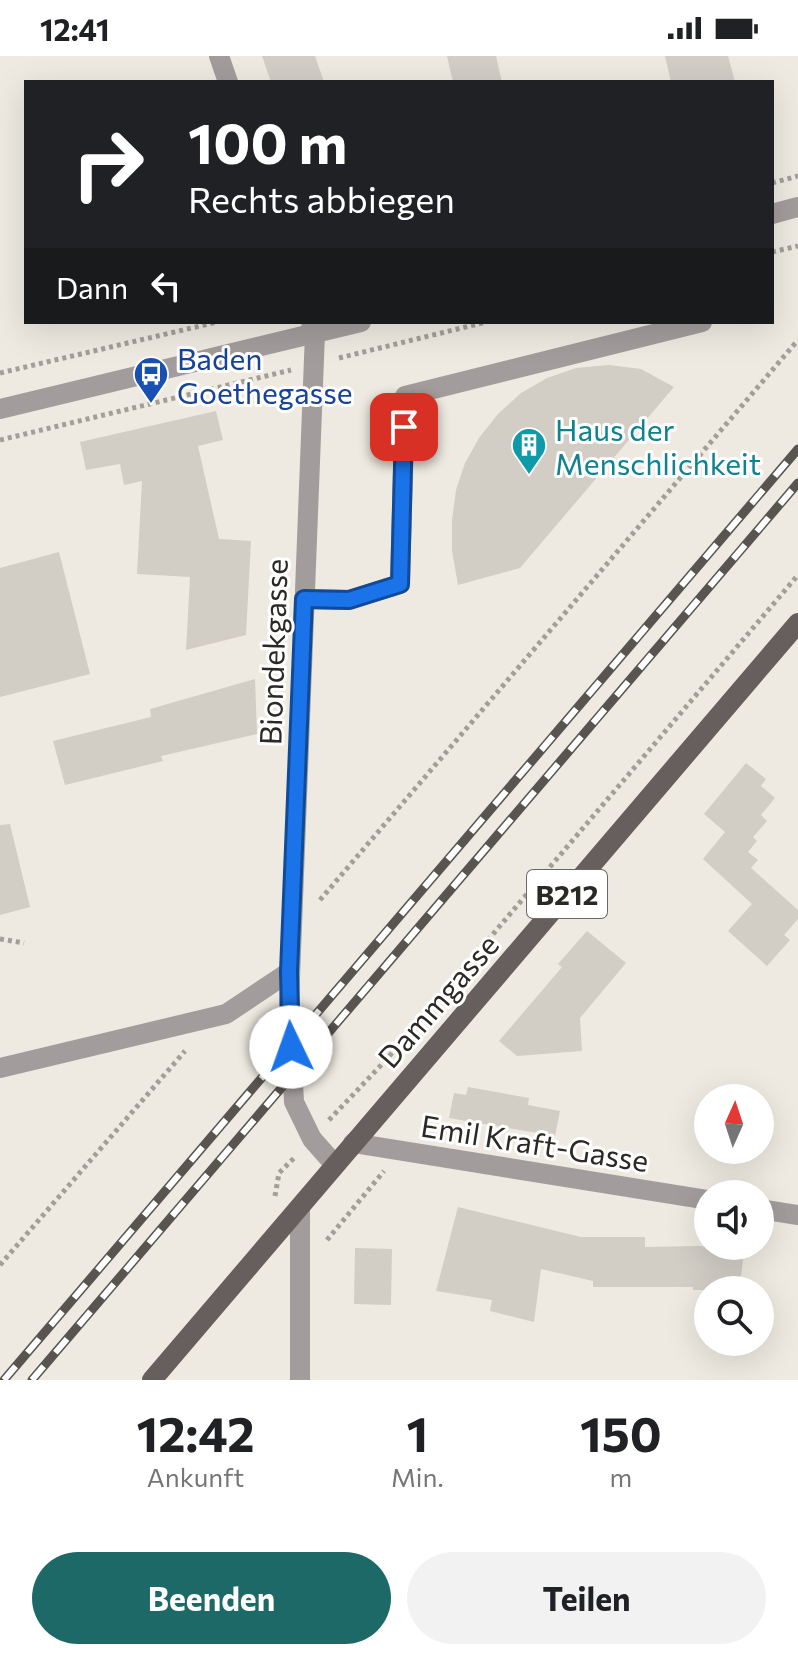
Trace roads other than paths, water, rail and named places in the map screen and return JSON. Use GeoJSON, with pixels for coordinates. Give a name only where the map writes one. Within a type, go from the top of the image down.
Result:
{"type":"FeatureCollection","features":[{"type":"Feature","properties":{"kind":"main road","name":"Dammgasse"},"geometry":{"type":"LineString","coordinates":[[152,1380],[798,623]]}},
{"type":"Feature","properties":{"kind":"street"},"geometry":{"type":"LineString","coordinates":[[219,56],[227,80]]}},
{"type":"Feature","properties":{"kind":"street"},"geometry":{"type":"LineString","coordinates":[[774,213],[798,207]]}},
{"type":"Feature","properties":{"kind":"street"},"geometry":{"type":"LineString","coordinates":[[0,409],[313,328],[345,324]]}},
{"type":"Feature","properties":{"kind":"street"},"geometry":{"type":"LineString","coordinates":[[304,599],[349,600],[400,584],[405,396],[694,324]]}},
{"type":"Feature","properties":{"kind":"street","name":"Biondekgasse"},"geometry":{"type":"LineString","coordinates":[[313,328],[289,972],[294,1102],[312,1139],[335,1165]]}},
{"type":"Feature","properties":{"kind":"street"},"geometry":{"type":"LineString","coordinates":[[0,1068],[226,1014],[289,972]]}},
{"type":"Feature","properties":{"kind":"street","name":"Emil Kraft-Gasse"},"geometry":{"type":"LineString","coordinates":[[353,1143],[694,1198]]}},
{"type":"Feature","properties":{"kind":"street"},"geometry":{"type":"LineString","coordinates":[[300,1207],[300,1380]]}},
{"type":"Feature","properties":{"kind":"street"},"geometry":{"type":"LineString","coordinates":[[774,1211],[798,1215]]}},
{"type":"Feature","properties":{"kind":"railway"},"geometry":{"type":"LineString","coordinates":[[4,1380],[798,449]]}},
{"type":"Feature","properties":{"kind":"railway"},"geometry":{"type":"LineString","coordinates":[[32,1380],[798,483]]}},
{"type":"Feature","properties":{"kind":"place","name":"Baden Goethegasse"},"geometry":{"type":"Point","coordinates":[151,405]}},
{"type":"Feature","properties":{"kind":"place","name":"Haus der Menschlichkeit"},"geometry":{"type":"Point","coordinates":[529,476]}}]}
